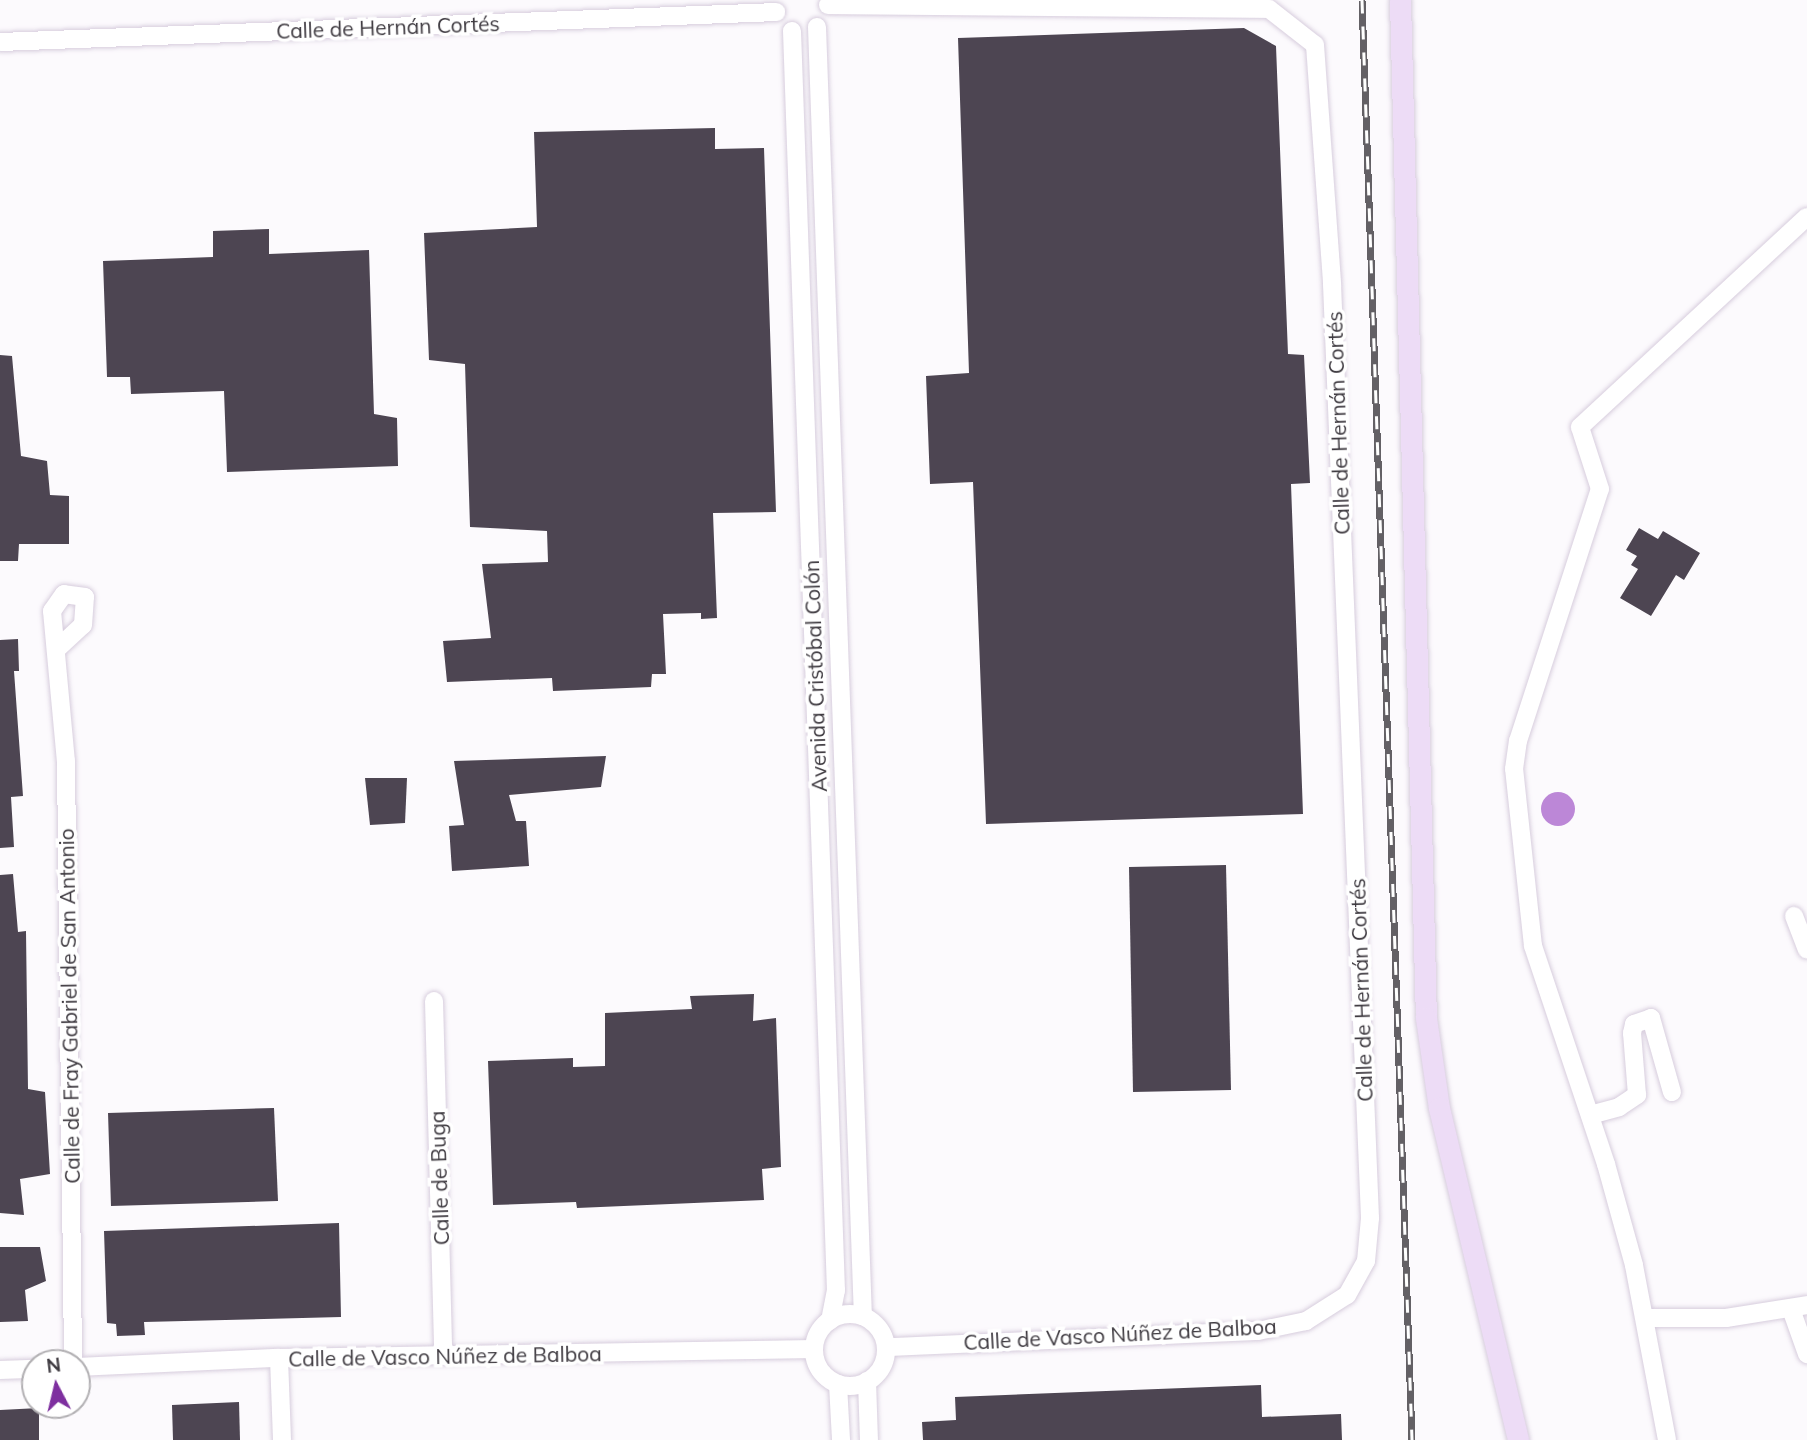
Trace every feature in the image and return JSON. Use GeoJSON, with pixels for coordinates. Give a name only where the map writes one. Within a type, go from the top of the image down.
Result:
{"type":"FeatureCollection","features":[{"type":"Feature","properties":{"kind":"main road"},"geometry":{"type":"LineString","coordinates":[[1400,0],[1426,1018],[1440,1108],[1520,1440]]}},
{"type":"Feature","properties":{"kind":"street"},"geometry":{"type":"LineString","coordinates":[[776,6],[792,31],[817,27],[828,2]]}},
{"type":"Feature","properties":{"kind":"street","name":"Calle de Hernán Cortés"},"geometry":{"type":"LineString","coordinates":[[828,2],[1269,9],[1315,46],[1332,284],[1370,1218],[1366,1261],[1347,1295]]}},
{"type":"Feature","properties":{"kind":"street","name":"Calle de Hernán Cortés"},"geometry":{"type":"LineString","coordinates":[[0,41],[776,6]]}},
{"type":"Feature","properties":{"kind":"street","name":"Avenida Cristóbal Colón"},"geometry":{"type":"LineString","coordinates":[[817,27],[858,1267],[863,1316]]}},
{"type":"Feature","properties":{"kind":"street","name":"Avenida Cristóbal Colón"},"geometry":{"type":"LineString","coordinates":[[792,31],[836,1290],[830,1320]]}},
{"type":"Feature","properties":{"kind":"street"},"geometry":{"type":"LineString","coordinates":[[1667,1440],[1647,1318],[1590,1115],[1533,946],[1514,769],[1518,741],[1600,489],[1580,426],[1807,217]]}},
{"type":"Feature","properties":{"kind":"street","name":"Calle de Fray Gabriel de San Antonio"},"geometry":{"type":"LineString","coordinates":[[57,649],[66,761],[73,1349]]}},
{"type":"Feature","properties":{"kind":"street"},"geometry":{"type":"LineString","coordinates":[[1794,916],[1807,950]]}},
{"type":"Feature","properties":{"kind":"street","name":"Calle de Buga"},"geometry":{"type":"LineString","coordinates":[[434,1001],[443,1356]]}},
{"type":"Feature","properties":{"kind":"street"},"geometry":{"type":"LineString","coordinates":[[1590,1115],[1619,1107],[1637,1095],[1632,1033],[1634,1024],[1651,1018],[1672,1092]]}},
{"type":"Feature","properties":{"kind":"street","name":"Calle de Vasco Núñez de Balboa"},"geometry":{"type":"LineString","coordinates":[[886,1347],[1258,1331],[1306,1321],[1347,1295]]}},
{"type":"Feature","properties":{"kind":"street"},"geometry":{"type":"LineString","coordinates":[[1647,1318],[1726,1318],[1799,1307],[1807,1354]]}},
{"type":"Feature","properties":{"kind":"street"},"geometry":{"type":"LineString","coordinates":[[852,1314],[863,1316],[879,1328],[886,1347],[882,1366],[867,1381],[838,1384],[821,1370],[814,1349],[816,1338],[830,1320],[852,1314]]}},
{"type":"Feature","properties":{"kind":"street","name":"Calle de Vasco Núñez de Balboa"},"geometry":{"type":"LineString","coordinates":[[91,1366],[279,1358],[814,1349]]}},
{"type":"Feature","properties":{"kind":"street"},"geometry":{"type":"LineString","coordinates":[[279,1358],[282,1440]]}},
{"type":"Feature","properties":{"kind":"street"},"geometry":{"type":"LineString","coordinates":[[0,1370],[21,1369]]}},
{"type":"Feature","properties":{"kind":"street"},"geometry":{"type":"LineString","coordinates":[[867,1381],[869,1440]]}},
{"type":"Feature","properties":{"kind":"street"},"geometry":{"type":"LineString","coordinates":[[838,1384],[841,1440]]}},
{"type":"Feature","properties":{"kind":"shaded area"},"geometry":{"type":"Polygon","coordinates":[[[1558,792],[1570,797],[1575,809],[1570,821],[1558,826],[1546,821],[1541,809],[1546,797],[1558,792]]]}},
{"type":"Feature","properties":{"kind":"building"},"geometry":{"type":"Polygon","coordinates":[[[1244,28],[1276,46],[1288,354],[1304,355],[1310,483],[1291,484],[1303,814],[986,824],[973,482],[930,484],[926,376],[969,373],[958,38],[1244,28]]]}},
{"type":"Feature","properties":{"kind":"building"},"geometry":{"type":"Polygon","coordinates":[[[715,128],[715,149],[764,148],[776,512],[713,513],[717,618],[701,619],[701,613],[663,614],[666,674],[652,674],[651,687],[553,691],[552,678],[447,682],[443,641],[491,638],[482,564],[548,562],[547,531],[470,527],[465,364],[429,360],[424,233],[537,227],[534,132],[715,128]]]}},
{"type":"Feature","properties":{"kind":"building"},"geometry":{"type":"Polygon","coordinates":[[[269,229],[269,254],[369,250],[374,414],[397,418],[398,466],[227,472],[224,391],[131,394],[130,377],[107,377],[103,261],[213,257],[213,231],[269,229]]]}},
{"type":"Feature","properties":{"kind":"building"},"geometry":{"type":"Polygon","coordinates":[[[0,355],[12,356],[21,456],[47,461],[50,495],[69,496],[69,544],[19,544],[18,561],[0,561],[0,355]]]}},
{"type":"Feature","properties":{"kind":"building"},"geometry":{"type":"Polygon","coordinates":[[[1639,528],[1658,539],[1663,531],[1700,553],[1684,580],[1676,575],[1651,616],[1620,598],[1638,569],[1631,565],[1637,556],[1626,550],[1639,528]]]}},
{"type":"Feature","properties":{"kind":"building"},"geometry":{"type":"Polygon","coordinates":[[[18,639],[19,671],[14,671],[23,796],[11,797],[14,847],[0,848],[0,640],[18,639]]]}},
{"type":"Feature","properties":{"kind":"building"},"geometry":{"type":"Polygon","coordinates":[[[606,756],[601,787],[509,795],[516,821],[526,821],[529,866],[452,871],[449,826],[464,825],[454,761],[606,756]]]}},
{"type":"Feature","properties":{"kind":"building"},"geometry":{"type":"Polygon","coordinates":[[[365,778],[407,778],[405,823],[370,825],[365,778]]]}},
{"type":"Feature","properties":{"kind":"building"},"geometry":{"type":"Polygon","coordinates":[[[1226,865],[1231,1090],[1133,1092],[1129,867],[1226,865]]]}},
{"type":"Feature","properties":{"kind":"building"},"geometry":{"type":"Polygon","coordinates":[[[13,874],[18,932],[26,931],[28,1089],[45,1092],[50,1174],[20,1179],[24,1215],[0,1213],[0,875],[13,874]]]}},
{"type":"Feature","properties":{"kind":"building"},"geometry":{"type":"Polygon","coordinates":[[[754,994],[753,1021],[776,1018],[781,1167],[762,1169],[764,1200],[577,1208],[576,1202],[493,1205],[488,1061],[573,1058],[573,1067],[605,1066],[605,1013],[692,1009],[690,996],[754,994]]]}},
{"type":"Feature","properties":{"kind":"building"},"geometry":{"type":"Polygon","coordinates":[[[274,1108],[278,1201],[111,1206],[108,1113],[274,1108]]]}},
{"type":"Feature","properties":{"kind":"building"},"geometry":{"type":"Polygon","coordinates":[[[339,1223],[341,1317],[144,1322],[145,1335],[117,1336],[116,1324],[107,1323],[104,1231],[339,1223]]]}},
{"type":"Feature","properties":{"kind":"building"},"geometry":{"type":"Polygon","coordinates":[[[0,1247],[40,1247],[46,1281],[25,1290],[28,1321],[0,1322],[0,1247]]]}},
{"type":"Feature","properties":{"kind":"building"},"geometry":{"type":"Polygon","coordinates":[[[1261,1385],[1262,1417],[1341,1414],[1342,1440],[923,1440],[922,1422],[956,1420],[955,1397],[1261,1385]]]}},
{"type":"Feature","properties":{"kind":"building"},"geometry":{"type":"Polygon","coordinates":[[[239,1402],[240,1440],[173,1440],[172,1405],[239,1402]]]}},
{"type":"Feature","properties":{"kind":"building"},"geometry":{"type":"Polygon","coordinates":[[[21,1409],[21,1419],[39,1419],[39,1440],[0,1440],[0,1410],[21,1409]]]}},
{"type":"Feature","properties":{"kind":"railway"},"geometry":{"type":"LineString","coordinates":[[1362,0],[1412,1440]]}}]}
